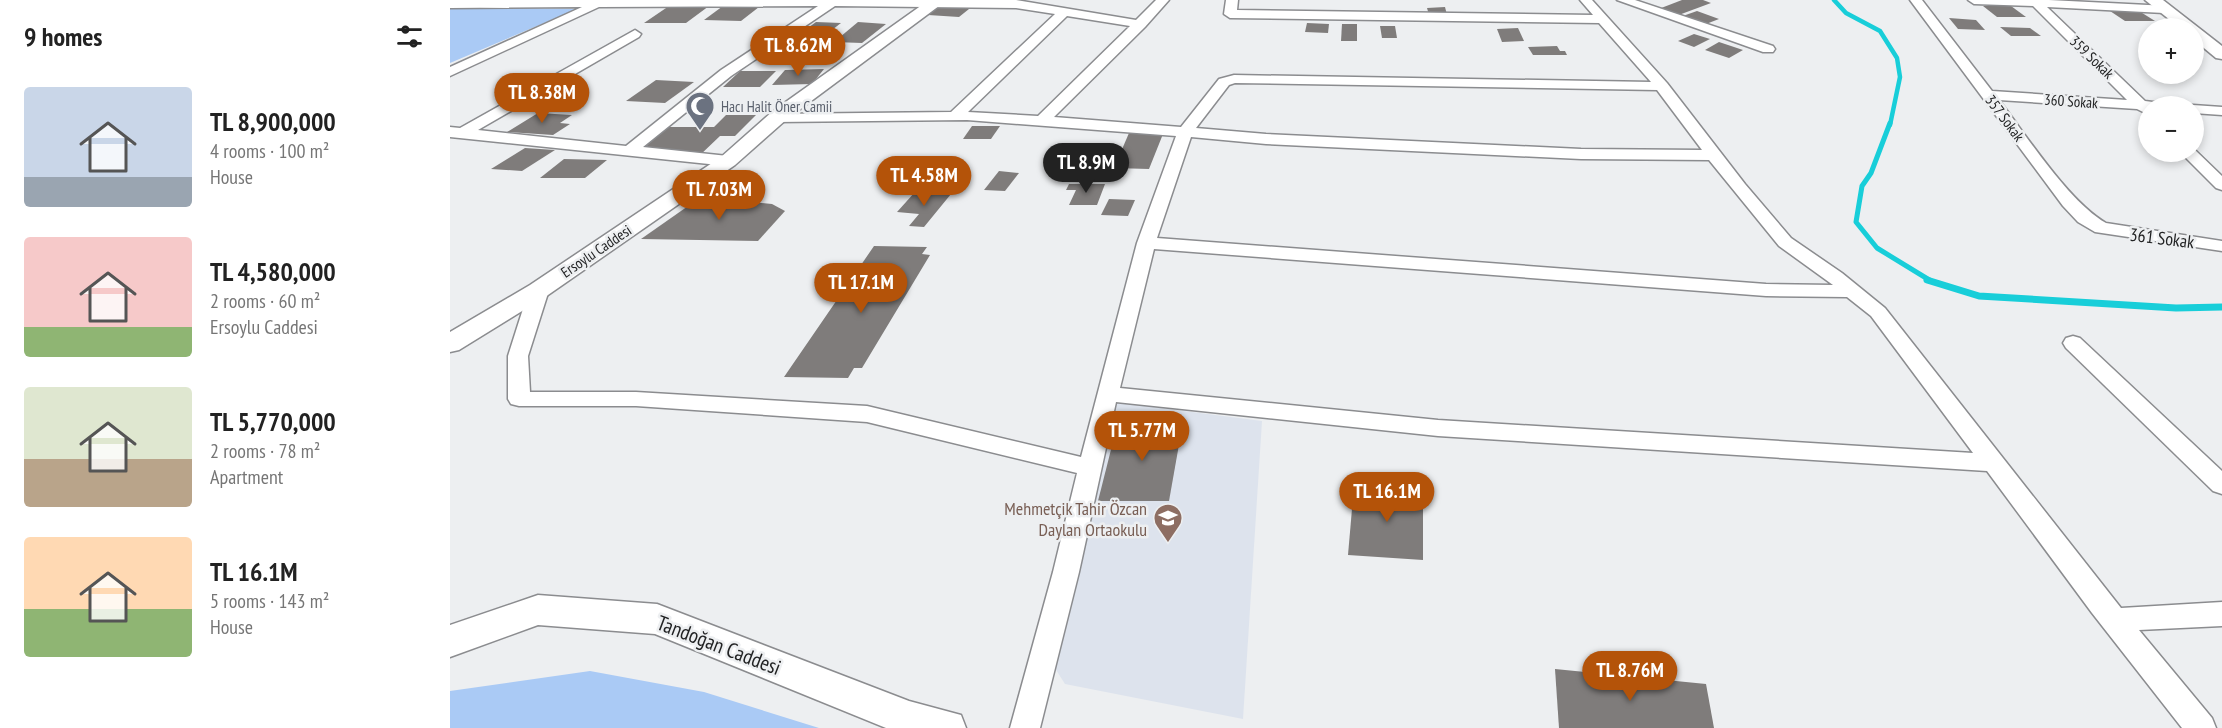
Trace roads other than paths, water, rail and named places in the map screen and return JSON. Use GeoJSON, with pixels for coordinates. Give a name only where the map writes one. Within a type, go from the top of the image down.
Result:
{"type":"FeatureCollection","features":[{"type":"Feature","properties":{"kind":"street"},"geometry":{"type":"LineString","coordinates":[[1042,121],[1163,0]]}},
{"type":"Feature","properties":{"kind":"street"},"geometry":{"type":"LineString","coordinates":[[1232,0],[1230,14],[1603,19]]}},
{"type":"Feature","properties":{"kind":"street"},"geometry":{"type":"LineString","coordinates":[[1586,0],[1662,86],[1714,155],[1785,242],[1878,312],[2114,620],[2201,728]]}},
{"type":"Feature","properties":{"kind":"street"},"geometry":{"type":"LineString","coordinates":[[1623,0],[1768,50]]}},
{"type":"Feature","properties":{"kind":"street","name":"357 Sokak"},"geometry":{"type":"LineString","coordinates":[[1916,0],[2069,202],[2084,218],[2101,228]]}},
{"type":"Feature","properties":{"kind":"street"},"geometry":{"type":"LineString","coordinates":[[1974,0],[2158,4],[2176,18]]}},
{"type":"Feature","properties":{"kind":"street"},"geometry":{"type":"LineString","coordinates":[[629,151],[726,72],[835,1]]}},
{"type":"Feature","properties":{"kind":"street"},"geometry":{"type":"LineString","coordinates":[[450,4],[938,1],[1016,4],[1141,24]]}},
{"type":"Feature","properties":{"kind":"street","name":"Ersoylu Caddesi"},"geometry":{"type":"LineString","coordinates":[[450,344],[539,290],[728,161],[776,118],[938,1]]}},
{"type":"Feature","properties":{"kind":"street"},"geometry":{"type":"LineString","coordinates":[[450,72],[602,2]]}},
{"type":"Feature","properties":{"kind":"street","name":"359 Sokak"},"geometry":{"type":"LineString","coordinates":[[2036,3],[2138,99]]}},
{"type":"Feature","properties":{"kind":"street"},"geometry":{"type":"LineString","coordinates":[[956,116],[1065,11]]}},
{"type":"Feature","properties":{"kind":"street"},"geometry":{"type":"LineString","coordinates":[[456,133],[635,34]]}},
{"type":"Feature","properties":{"kind":"street"},"geometry":{"type":"LineString","coordinates":[[2204,40],[2222,54]]}},
{"type":"Feature","properties":{"kind":"street"},"geometry":{"type":"LineString","coordinates":[[1025,728],[1066,572],[1146,243],[1185,132],[1224,82],[1234,79],[1501,86],[1662,86]]}},
{"type":"Feature","properties":{"kind":"street","name":"360 Sokak"},"geometry":{"type":"LineString","coordinates":[[1987,95],[2138,107]]}},
{"type":"Feature","properties":{"kind":"street"},"geometry":{"type":"LineString","coordinates":[[2204,110],[2222,111]]}},
{"type":"Feature","properties":{"kind":"street"},"geometry":{"type":"LineString","coordinates":[[776,118],[956,116],[1266,139],[1581,154],[1714,155]]}},
{"type":"Feature","properties":{"kind":"street"},"geometry":{"type":"LineString","coordinates":[[456,133],[728,161]]}},
{"type":"Feature","properties":{"kind":"street"},"geometry":{"type":"LineString","coordinates":[[2198,162],[2222,185]]}},
{"type":"Feature","properties":{"kind":"street","name":"361 Sokak"},"geometry":{"type":"LineString","coordinates":[[2101,228],[2222,246]]}},
{"type":"Feature","properties":{"kind":"street"},"geometry":{"type":"LineString","coordinates":[[1146,243],[1754,289],[1852,291]]}},
{"type":"Feature","properties":{"kind":"street"},"geometry":{"type":"LineString","coordinates":[[539,290],[518,356],[519,399],[636,399],[867,414],[1090,468]]}},
{"type":"Feature","properties":{"kind":"street"},"geometry":{"type":"LineString","coordinates":[[2073,343],[2222,484]]}},
{"type":"Feature","properties":{"kind":"street"},"geometry":{"type":"LineString","coordinates":[[1108,394],[1438,428],[1993,463]]}},
{"type":"Feature","properties":{"kind":"street","name":"Tandoğan Caddesi"},"geometry":{"type":"LineString","coordinates":[[450,641],[538,610],[657,619],[909,719],[947,728]]}},
{"type":"Feature","properties":{"kind":"street"},"geometry":{"type":"LineString","coordinates":[[2114,620],[2222,614]]}},
{"type":"Feature","properties":{"kind":"waterway"},"geometry":{"type":"LineString","coordinates":[[1834,0],[1846,13],[1880,31],[1897,58],[1900,77],[1890,125]]}},
{"type":"Feature","properties":{"kind":"waterway"},"geometry":{"type":"LineString","coordinates":[[1890,123],[1871,173],[1862,186],[1856,222],[1877,248],[1931,281]]}},
{"type":"Feature","properties":{"kind":"waterway"},"geometry":{"type":"LineString","coordinates":[[1927,280],[1979,296],[2176,308],[2222,307]]}},
{"type":"Feature","properties":{"kind":"place","name":"Hacı Halit Öner Camii"},"geometry":{"type":"Point","coordinates":[700,132]}},
{"type":"Feature","properties":{"kind":"place","name":"Mehmetçik Tahir Özcan Daylan Ortaokulu"},"geometry":{"type":"Point","coordinates":[1168,544]}}]}
